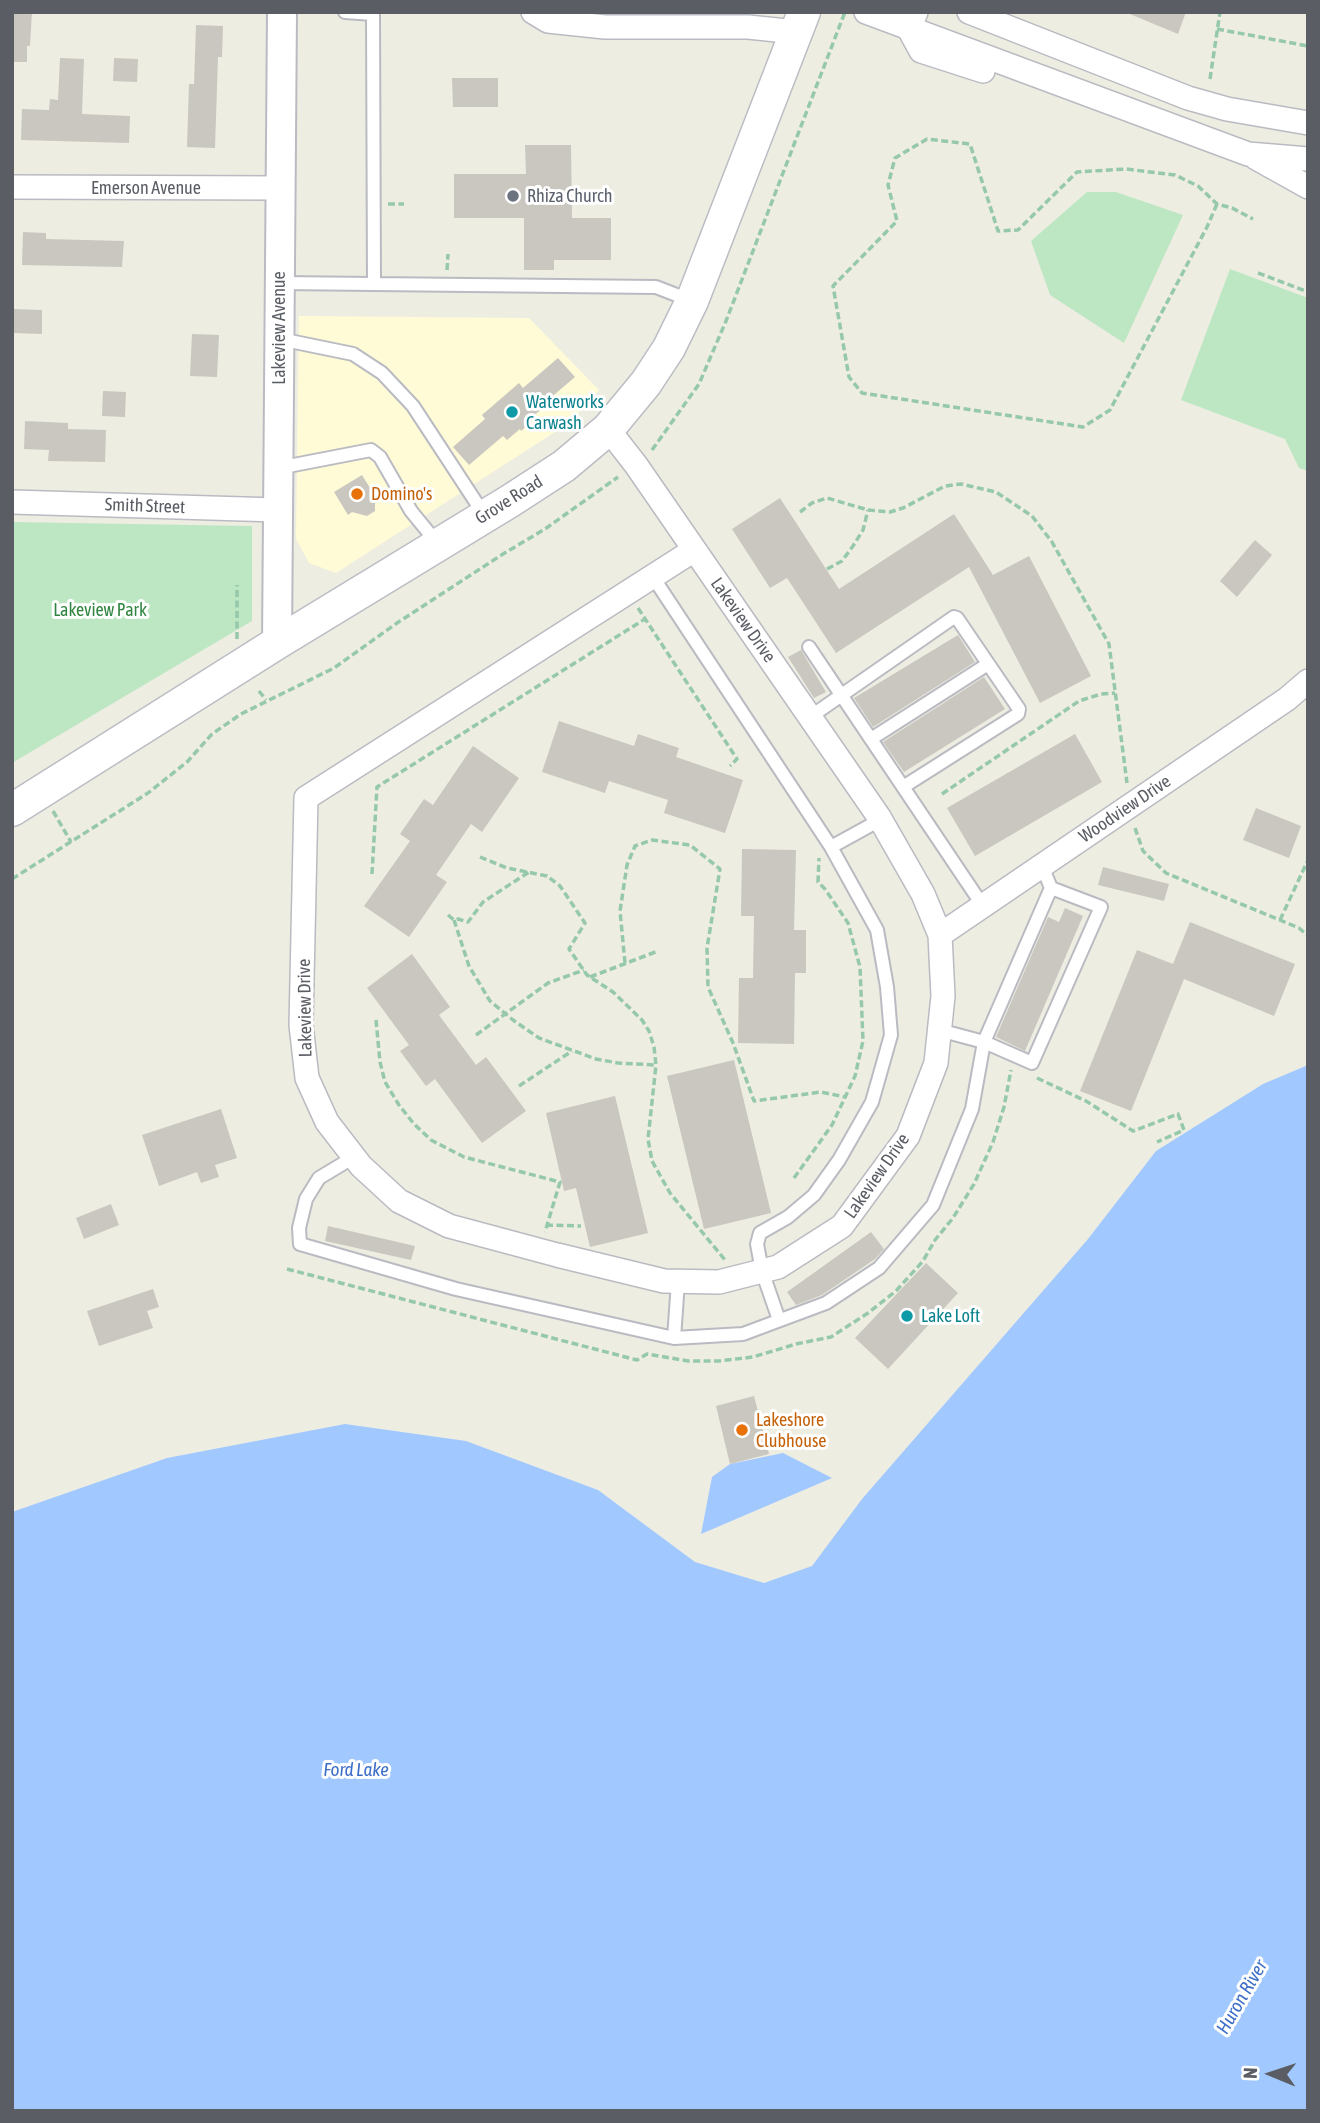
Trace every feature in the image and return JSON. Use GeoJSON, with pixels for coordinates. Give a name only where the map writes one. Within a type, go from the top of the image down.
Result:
{"type":"FeatureCollection","features":[{"type":"Feature","properties":{"kind":"main road","name":"Grove Road"},"geometry":{"type":"LineString","coordinates":[[12,810],[564,466],[608,429],[664,357],[692,302],[800,22]]}},
{"type":"Feature","properties":{"kind":"street","name":"Lakeview Avenue"},"geometry":{"type":"LineString","coordinates":[[277,643],[282,12]]}},
{"type":"Feature","properties":{"kind":"street"},"geometry":{"type":"LineString","coordinates":[[533,12],[548,21],[605,27],[748,27],[800,22]]}},
{"type":"Feature","properties":{"kind":"street"},"geometry":{"type":"LineString","coordinates":[[866,12],[912,20],[989,66],[1047,93],[1072,90]]}},
{"type":"Feature","properties":{"kind":"street"},"geometry":{"type":"LineString","coordinates":[[969,12],[1188,98],[1308,123]]}},
{"type":"Feature","properties":{"kind":"street"},"geometry":{"type":"LineString","coordinates":[[1032,76],[1046,43]]}},
{"type":"Feature","properties":{"kind":"street"},"geometry":{"type":"LineString","coordinates":[[989,66],[1032,76],[1248,154],[1308,187]]}},
{"type":"Feature","properties":{"kind":"street"},"geometry":{"type":"LineString","coordinates":[[1179,129],[1188,98]]}},
{"type":"Feature","properties":{"kind":"street"},"geometry":{"type":"LineString","coordinates":[[1248,154],[1308,159]]}},
{"type":"Feature","properties":{"kind":"street","name":"Emerson Avenue"},"geometry":{"type":"LineString","coordinates":[[12,187],[280,188]]}},
{"type":"Feature","properties":{"kind":"street"},"geometry":{"type":"LineString","coordinates":[[608,429],[694,550]]}},
{"type":"Feature","properties":{"kind":"street","name":"Smith Street"},"geometry":{"type":"LineString","coordinates":[[12,502],[277,510]]}},
{"type":"Feature","properties":{"kind":"street","name":"Lakeview Drive"},"geometry":{"type":"LineString","coordinates":[[694,550],[880,820],[923,894],[940,935],[943,996],[936,1063],[908,1136],[842,1226],[779,1267],[719,1282],[664,1282],[449,1226],[399,1201],[354,1157],[327,1122],[307,1079],[301,1025],[306,798],[694,550]]}},
{"type":"Feature","properties":{"kind":"street","name":"Woodview Drive"},"geometry":{"type":"LineString","coordinates":[[940,935],[1286,699],[1308,681]]}},
{"type":"Feature","properties":{"kind":"lane"},"geometry":{"type":"LineString","coordinates":[[345,12],[373,14],[374,284]]}},
{"type":"Feature","properties":{"kind":"lane"},"geometry":{"type":"LineString","coordinates":[[280,283],[656,287],[692,302]]}},
{"type":"Feature","properties":{"kind":"lane"},"geometry":{"type":"LineString","coordinates":[[280,339],[354,354],[382,373],[413,406],[485,516]]}},
{"type":"Feature","properties":{"kind":"lane"},"geometry":{"type":"LineString","coordinates":[[278,468],[371,450],[380,457],[411,511],[439,544]]}},
{"type":"Feature","properties":{"kind":"lane"},"geometry":{"type":"LineString","coordinates":[[653,577],[830,845],[877,930],[887,987],[891,1035],[872,1102],[839,1160],[814,1195],[788,1217],[760,1233],[751,1274],[779,1320]]}},
{"type":"Feature","properties":{"kind":"lane"},"geometry":{"type":"LineString","coordinates":[[810,717],[954,617],[957,618],[1019,709],[1018,714],[903,787]]}},
{"type":"Feature","properties":{"kind":"lane"},"geometry":{"type":"LineString","coordinates":[[809,647],[983,906]]}},
{"type":"Feature","properties":{"kind":"lane"},"geometry":{"type":"LineString","coordinates":[[871,739],[988,664]]}},
{"type":"Feature","properties":{"kind":"lane"},"geometry":{"type":"LineString","coordinates":[[830,845],[880,820]]}},
{"type":"Feature","properties":{"kind":"lane"},"geometry":{"type":"LineString","coordinates":[[354,1157],[319,1178],[306,1199],[299,1228],[300,1244],[456,1289],[674,1338],[743,1334],[826,1303],[879,1268],[933,1205],[972,1110],[984,1042],[1051,888],[1042,866]]}},
{"type":"Feature","properties":{"kind":"lane"},"geometry":{"type":"LineString","coordinates":[[939,1030],[984,1042],[1032,1063],[1101,907],[1051,888]]}},
{"type":"Feature","properties":{"kind":"lane"},"geometry":{"type":"LineString","coordinates":[[674,1338],[678,1282]]}},
{"type":"Feature","properties":{"kind":"path"},"geometry":{"type":"LineString","coordinates":[[1210,79],[1220,12]]}},
{"type":"Feature","properties":{"kind":"path"},"geometry":{"type":"LineString","coordinates":[[1217,29],[1308,46]]}},
{"type":"Feature","properties":{"kind":"path"},"geometry":{"type":"LineString","coordinates":[[1217,204],[1208,228],[1110,410],[1083,427],[862,393],[849,377],[833,286],[897,221],[888,185],[895,158],[927,139],[970,144],[998,231],[1018,230],[1077,172],[1126,169],[1175,175],[1198,186],[1217,204],[1253,219]]}},
{"type":"Feature","properties":{"kind":"path"},"geometry":{"type":"LineString","coordinates":[[1258,273],[1288,287],[1308,292]]}},
{"type":"Feature","properties":{"kind":"path"},"geometry":{"type":"LineString","coordinates":[[800,512],[812,503],[827,499],[868,510],[890,512],[945,486],[961,484],[996,492],[1032,516],[1052,542],[1104,635],[1111,657],[1128,792]]}},
{"type":"Feature","properties":{"kind":"path"},"geometry":{"type":"LineString","coordinates":[[827,569],[842,561],[853,546],[863,530],[868,510]]}},
{"type":"Feature","properties":{"kind":"path"},"geometry":{"type":"LineString","coordinates":[[237,584],[237,639]]}},
{"type":"Feature","properties":{"kind":"path"},"geometry":{"type":"LineString","coordinates":[[636,604],[737,759],[730,766]]}},
{"type":"Feature","properties":{"kind":"path"},"geometry":{"type":"LineString","coordinates":[[372,874],[377,787],[645,619]]}},
{"type":"Feature","properties":{"kind":"path"},"geometry":{"type":"LineString","coordinates":[[259,691],[267,701]]}},
{"type":"Feature","properties":{"kind":"path"},"geometry":{"type":"LineString","coordinates":[[942,794],[1079,701],[1115,693]]}},
{"type":"Feature","properties":{"kind":"path"},"geometry":{"type":"LineString","coordinates":[[58,818],[71,842]]}},
{"type":"Feature","properties":{"kind":"path"},"geometry":{"type":"LineString","coordinates":[[1135,826],[1143,851],[1166,873],[1299,928],[1308,936]]}},
{"type":"Feature","properties":{"kind":"path"},"geometry":{"type":"LineString","coordinates":[[625,963],[620,911],[627,865],[635,846],[652,840],[690,845],[720,869],[707,948],[708,987],[733,1043],[754,1101],[821,1092],[845,1097]]}},
{"type":"Feature","properties":{"kind":"path"},"geometry":{"type":"LineString","coordinates":[[794,1178],[832,1125],[855,1076],[863,1041],[860,967],[848,923],[818,882],[820,849],[830,845]]}},
{"type":"Feature","properties":{"kind":"path"},"geometry":{"type":"LineString","coordinates":[[480,857],[507,867],[547,876],[560,886],[585,923],[569,949],[590,977],[613,992],[642,1020],[654,1047],[656,1065],[648,1139],[652,1161],[670,1193],[751,1274]]}},
{"type":"Feature","properties":{"kind":"path"},"geometry":{"type":"LineString","coordinates":[[1280,920],[1308,860]]}},
{"type":"Feature","properties":{"kind":"path"},"geometry":{"type":"LineString","coordinates":[[454,920],[467,922],[483,902],[529,872]]}},
{"type":"Feature","properties":{"kind":"path"},"geometry":{"type":"LineString","coordinates":[[448,915],[454,920],[469,966],[490,1001],[539,1038],[572,1051],[618,1063],[656,1065]]}},
{"type":"Feature","properties":{"kind":"path"},"geometry":{"type":"LineString","coordinates":[[590,977],[658,951]]}},
{"type":"Feature","properties":{"kind":"path"},"geometry":{"type":"LineString","coordinates":[[476,1035],[548,983],[584,970]]}},
{"type":"Feature","properties":{"kind":"path"},"geometry":{"type":"LineString","coordinates":[[376,1020],[385,1082],[407,1114],[431,1140],[464,1157],[559,1182],[544,1237]]}},
{"type":"Feature","properties":{"kind":"path"},"geometry":{"type":"LineString","coordinates":[[519,1086],[572,1051]]}},
{"type":"Feature","properties":{"kind":"path"},"geometry":{"type":"LineString","coordinates":[[546,1225],[581,1226]]}},
{"type":"Feature","properties":{"kind":"shaded area"},"geometry":{"type":"Polygon","coordinates":[[[299,316],[529,318],[599,390],[569,423],[336,573],[309,563],[296,539],[299,316]]]}},
{"type":"Feature","properties":{"kind":"green space"},"geometry":{"type":"Polygon","coordinates":[[[1087,192],[1116,192],[1183,215],[1124,343],[1050,295],[1031,241],[1087,192]]]}},
{"type":"Feature","properties":{"kind":"green space"},"geometry":{"type":"Polygon","coordinates":[[[1230,269],[1308,298],[1308,471],[1299,468],[1285,439],[1181,400],[1230,269]]]}},
{"type":"Feature","properties":{"kind":"green space","name":"Lakeview Park"},"geometry":{"type":"Polygon","coordinates":[[[12,522],[252,526],[252,621],[12,763],[12,522]]]}},
{"type":"Feature","properties":{"kind":"water","name":"Ford Lake"},"geometry":{"type":"Polygon","coordinates":[[[1308,1065],[1308,2111],[12,2111],[12,1512],[167,1458],[345,1424],[466,1441],[598,1490],[695,1562],[764,1583],[812,1566],[862,1499],[1088,1239],[1156,1151],[1263,1084],[1308,1065]]]}},
{"type":"Feature","properties":{"kind":"water"},"geometry":{"type":"Polygon","coordinates":[[[783,1453],[832,1478],[701,1534],[712,1477],[730,1464],[783,1453]]]}},
{"type":"Feature","properties":{"kind":"building"},"geometry":{"type":"Polygon","coordinates":[[[12,12],[32,12],[27,62],[12,62],[12,12]]]}},
{"type":"Feature","properties":{"kind":"building"},"geometry":{"type":"Polygon","coordinates":[[[1125,12],[1186,12],[1178,34],[1125,12]]]}},
{"type":"Feature","properties":{"kind":"building"},"geometry":{"type":"Polygon","coordinates":[[[196,25],[223,26],[222,57],[218,57],[215,148],[187,147],[189,84],[194,84],[196,25]]]}},
{"type":"Feature","properties":{"kind":"building"},"geometry":{"type":"Polygon","coordinates":[[[60,58],[84,59],[82,114],[130,116],[129,143],[21,140],[22,109],[49,110],[50,99],[58,100],[60,58]]]}},
{"type":"Feature","properties":{"kind":"building"},"geometry":{"type":"Polygon","coordinates":[[[114,58],[138,59],[137,82],[113,81],[114,58]]]}},
{"type":"Feature","properties":{"kind":"building"},"geometry":{"type":"Polygon","coordinates":[[[452,78],[498,78],[498,107],[453,107],[452,78]]]}},
{"type":"Feature","properties":{"kind":"building","name":"Rhiza Church"},"geometry":{"type":"Polygon","coordinates":[[[525,145],[571,145],[572,218],[611,218],[611,260],[554,260],[554,270],[524,270],[524,218],[454,218],[454,174],[526,174],[525,145]]]}},
{"type":"Feature","properties":{"kind":"building"},"geometry":{"type":"Polygon","coordinates":[[[23,232],[46,233],[46,239],[124,241],[122,267],[22,265],[23,232]]]}},
{"type":"Feature","properties":{"kind":"building"},"geometry":{"type":"Polygon","coordinates":[[[13,309],[42,310],[42,334],[13,333],[13,309]]]}},
{"type":"Feature","properties":{"kind":"building"},"geometry":{"type":"Polygon","coordinates":[[[192,334],[219,335],[217,377],[190,376],[192,334]]]}},
{"type":"Feature","properties":{"kind":"building","name":"Waterworks Carwash"},"geometry":{"type":"Polygon","coordinates":[[[558,358],[575,377],[541,406],[543,408],[532,417],[534,420],[521,431],[520,429],[507,440],[503,436],[469,465],[453,447],[485,419],[482,415],[519,383],[523,388],[558,358]]]}},
{"type":"Feature","properties":{"kind":"building"},"geometry":{"type":"Polygon","coordinates":[[[103,391],[126,392],[125,417],[102,416],[103,391]]]}},
{"type":"Feature","properties":{"kind":"building"},"geometry":{"type":"Polygon","coordinates":[[[25,421],[68,423],[68,429],[106,430],[105,462],[48,461],[49,450],[24,449],[25,421]]]}},
{"type":"Feature","properties":{"kind":"building","name":"Domino's"},"geometry":{"type":"Polygon","coordinates":[[[362,475],[375,496],[375,511],[367,516],[352,512],[348,515],[334,492],[362,475]]]}},
{"type":"Feature","properties":{"kind":"building"},"geometry":{"type":"Polygon","coordinates":[[[780,498],[839,589],[954,514],[993,575],[1029,556],[1091,676],[1040,703],[969,567],[836,653],[787,578],[770,588],[732,529],[780,498]]]}},
{"type":"Feature","properties":{"kind":"building"},"geometry":{"type":"Polygon","coordinates":[[[1255,540],[1272,555],[1237,597],[1220,581],[1255,540]]]}},
{"type":"Feature","properties":{"kind":"building"},"geometry":{"type":"Polygon","coordinates":[[[958,635],[975,662],[873,727],[854,698],[958,635]]]}},
{"type":"Feature","properties":{"kind":"building"},"geometry":{"type":"Polygon","coordinates":[[[801,650],[826,692],[814,698],[788,657],[801,650]]]}},
{"type":"Feature","properties":{"kind":"building"},"geometry":{"type":"Polygon","coordinates":[[[984,677],[1005,709],[904,772],[883,742],[984,677]]]}},
{"type":"Feature","properties":{"kind":"building"},"geometry":{"type":"Polygon","coordinates":[[[559,721],[634,746],[638,734],[679,748],[676,757],[743,780],[725,833],[664,813],[668,800],[609,781],[605,793],[542,772],[559,721]]]}},
{"type":"Feature","properties":{"kind":"building"},"geometry":{"type":"Polygon","coordinates":[[[1075,734],[1102,782],[975,856],[947,808],[1075,734]]]}},
{"type":"Feature","properties":{"kind":"building"},"geometry":{"type":"Polygon","coordinates":[[[473,746],[519,778],[482,832],[471,824],[436,875],[447,882],[409,937],[364,906],[410,841],[400,834],[424,799],[433,805],[473,746]]]}},
{"type":"Feature","properties":{"kind":"building"},"geometry":{"type":"Polygon","coordinates":[[[1256,808],[1301,826],[1289,858],[1243,840],[1256,808]]]}},
{"type":"Feature","properties":{"kind":"building"},"geometry":{"type":"Polygon","coordinates":[[[742,849],[796,850],[794,930],[806,930],[806,973],[795,973],[794,1044],[738,1043],[739,978],[753,978],[754,916],[741,916],[742,849]]]}},
{"type":"Feature","properties":{"kind":"building"},"geometry":{"type":"Polygon","coordinates":[[[1103,867],[1169,884],[1164,901],[1098,885],[1103,867]]]}},
{"type":"Feature","properties":{"kind":"building"},"geometry":{"type":"Polygon","coordinates":[[[1065,908],[1083,916],[1025,1051],[996,1037],[1048,917],[1059,922],[1065,908]]]}},
{"type":"Feature","properties":{"kind":"building"},"geometry":{"type":"Polygon","coordinates":[[[1190,922],[1295,964],[1274,1016],[1184,979],[1131,1111],[1080,1091],[1137,950],[1173,964],[1190,922]]]}},
{"type":"Feature","properties":{"kind":"building"},"geometry":{"type":"Polygon","coordinates":[[[412,954],[450,1007],[439,1015],[476,1065],[486,1057],[526,1111],[482,1143],[435,1079],[426,1086],[400,1051],[409,1045],[367,988],[412,954]]]}},
{"type":"Feature","properties":{"kind":"building"},"geometry":{"type":"Polygon","coordinates":[[[734,1060],[771,1213],[704,1229],[667,1076],[734,1060]]]}},
{"type":"Feature","properties":{"kind":"building"},"geometry":{"type":"Polygon","coordinates":[[[615,1096],[648,1233],[590,1247],[576,1188],[564,1191],[546,1113],[615,1096]]]}},
{"type":"Feature","properties":{"kind":"building"},"geometry":{"type":"Polygon","coordinates":[[[221,1109],[237,1158],[215,1165],[219,1177],[201,1183],[197,1172],[159,1186],[142,1135],[221,1109]]]}},
{"type":"Feature","properties":{"kind":"building"},"geometry":{"type":"Polygon","coordinates":[[[111,1204],[119,1225],[84,1239],[76,1218],[111,1204]]]}},
{"type":"Feature","properties":{"kind":"building"},"geometry":{"type":"Polygon","coordinates":[[[328,1226],[415,1246],[411,1260],[325,1241],[328,1226]]]}},
{"type":"Feature","properties":{"kind":"building"},"geometry":{"type":"Polygon","coordinates":[[[871,1232],[884,1249],[875,1259],[822,1295],[796,1305],[787,1292],[871,1232]]]}},
{"type":"Feature","properties":{"kind":"building","name":"Lake Loft"},"geometry":{"type":"Polygon","coordinates":[[[926,1263],[958,1293],[888,1369],[855,1338],[926,1263]]]}},
{"type":"Feature","properties":{"kind":"building"},"geometry":{"type":"Polygon","coordinates":[[[153,1289],[159,1307],[147,1311],[153,1328],[99,1346],[87,1311],[153,1289]]]}},
{"type":"Feature","properties":{"kind":"building","name":"Lakeshore Clubhouse"},"geometry":{"type":"Polygon","coordinates":[[[754,1396],[769,1454],[730,1464],[716,1406],[754,1396]]]}},
{"type":"Feature","properties":{"kind":"place","name":"Rhiza Church"},"geometry":{"type":"Point","coordinates":[513,196]}},
{"type":"Feature","properties":{"kind":"place","name":"Waterworks Carwash"},"geometry":{"type":"Point","coordinates":[512,412]}},
{"type":"Feature","properties":{"kind":"place","name":"Domino's"},"geometry":{"type":"Point","coordinates":[357,494]}},
{"type":"Feature","properties":{"kind":"place","name":"Lake Loft"},"geometry":{"type":"Point","coordinates":[907,1316]}},
{"type":"Feature","properties":{"kind":"place","name":"Lakeshore Clubhouse"},"geometry":{"type":"Point","coordinates":[742,1430]}},
{"type":"Feature","properties":{"kind":"water label","name":"Huron River"},"geometry":{"type":"Point","coordinates":[1242,1997]}}]}
